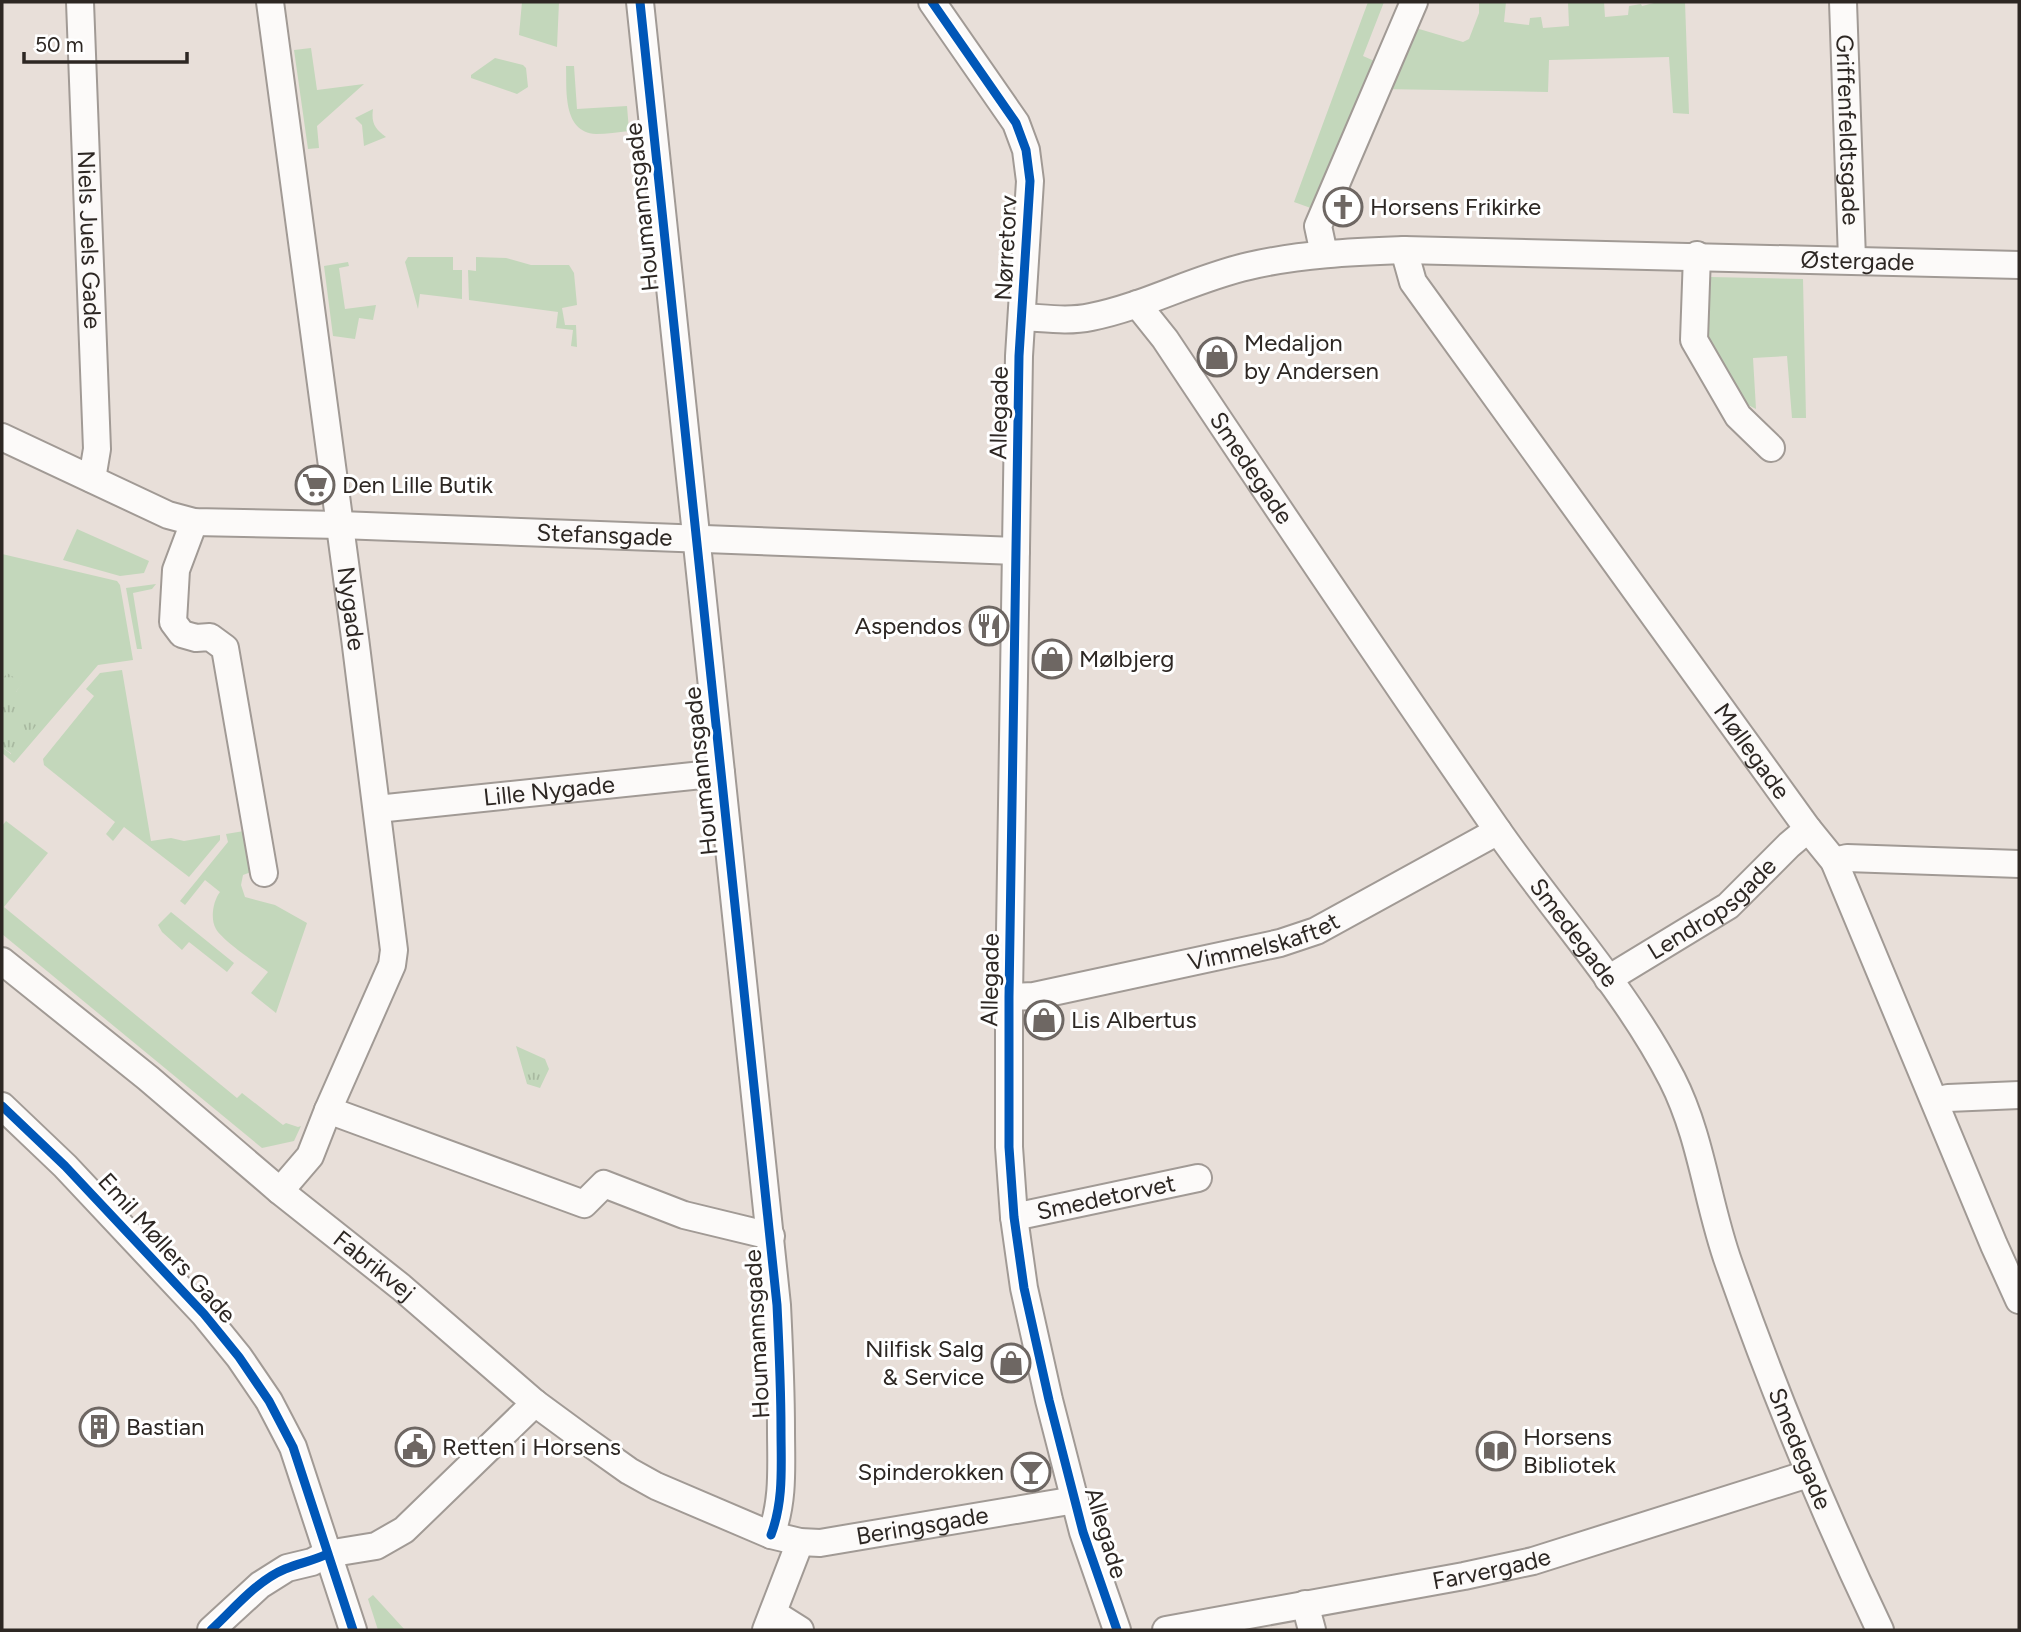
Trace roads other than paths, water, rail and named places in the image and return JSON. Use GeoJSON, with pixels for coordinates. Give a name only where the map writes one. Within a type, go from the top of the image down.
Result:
{"type":"FeatureCollection","features":[{"type":"Feature","properties":{"kind":"street","name":"Niels Juels Gade"},"geometry":{"type":"LineString","coordinates":[[80,2],[97,449],[92,479]]}},
{"type":"Feature","properties":{"kind":"street","name":"Nygade"},"geometry":{"type":"LineString","coordinates":[[270,2],[394,950],[392,965],[310,1156],[280,1191]]}},
{"type":"Feature","properties":{"kind":"street","name":"Houmannsgade"},"geometry":{"type":"LineString","coordinates":[[640,2],[771,1236],[781,1374],[782,1487],[779,1512],[771,1535]]}},
{"type":"Feature","properties":{"kind":"street","name":"Nørretorv"},"geometry":{"type":"LineString","coordinates":[[932,2],[1016,123],[1026,150],[1030,181],[1021,317],[1089,318],[1138,304],[1199,280],[1250,266],[1324,254],[1404,250]]}},
{"type":"Feature","properties":{"kind":"street"},"geometry":{"type":"LineString","coordinates":[[1324,254],[1318,226],[1414,2]]}},
{"type":"Feature","properties":{"kind":"street","name":"Griffenfeldtsgade"},"geometry":{"type":"LineString","coordinates":[[1843,2],[1852,259]]}},
{"type":"Feature","properties":{"kind":"street","name":"Østergade"},"geometry":{"type":"LineString","coordinates":[[1404,250],[1697,255],[2019,265]]}},
{"type":"Feature","properties":{"kind":"street","name":"Møllegade"},"geometry":{"type":"LineString","coordinates":[[1404,250],[1413,282],[1808,829],[1834,861],[2019,1300]]}},
{"type":"Feature","properties":{"kind":"street"},"geometry":{"type":"LineString","coordinates":[[1697,255],[1694,340],[1738,416],[1771,448]]}},
{"type":"Feature","properties":{"kind":"street","name":"Smedegade"},"geometry":{"type":"LineString","coordinates":[[1138,304],[1165,339],[1498,831],[1641,1025],[1683,1103],[1692,1127],[1727,1261],[1808,1474],[1880,1630]]}},
{"type":"Feature","properties":{"kind":"street","name":"Allegade"},"geometry":{"type":"LineString","coordinates":[[1021,317],[1009,997],[1009,1147],[1014,1217],[1024,1288],[1074,1500],[1117,1630]]}},
{"type":"Feature","properties":{"kind":"street","name":"Stefansgade"},"geometry":{"type":"LineString","coordinates":[[2,437],[168,515],[194,522],[340,525],[1016,551]]}},
{"type":"Feature","properties":{"kind":"street"},"geometry":{"type":"LineString","coordinates":[[194,522],[176,570],[173,622],[182,634],[196,638],[210,637],[225,648],[264,873]]}},
{"type":"Feature","properties":{"kind":"street","name":"Lille Nygade"},"geometry":{"type":"LineString","coordinates":[[377,808],[721,773]]}},
{"type":"Feature","properties":{"kind":"street","name":"Lendropsgade"},"geometry":{"type":"LineString","coordinates":[[1608,979],[1728,906],[1788,845],[1808,829]]}},
{"type":"Feature","properties":{"kind":"street","name":"Vimmelskaftet"},"geometry":{"type":"LineString","coordinates":[[1009,997],[1034,996],[1292,939],[1316,931],[1498,831]]}},
{"type":"Feature","properties":{"kind":"street"},"geometry":{"type":"LineString","coordinates":[[1834,861],[1847,858],[2019,864]]}},
{"type":"Feature","properties":{"kind":"street","name":"Fabrikvej"},"geometry":{"type":"LineString","coordinates":[[2,961],[431,1312],[535,1403],[629,1471],[771,1535]]}},
{"type":"Feature","properties":{"kind":"street"},"geometry":{"type":"LineString","coordinates":[[1936,1101],[1948,1098],[2019,1095]]}},
{"type":"Feature","properties":{"kind":"street","name":"Emil Møllers Gade"},"geometry":{"type":"LineString","coordinates":[[2,1105],[65,1166],[204,1314],[239,1357],[269,1401],[293,1447],[353,1630]]}},
{"type":"Feature","properties":{"kind":"street","name":"Houmannsgade"},"geometry":{"type":"LineString","coordinates":[[328,1110],[584,1203],[604,1184],[684,1215],[771,1236]]}},
{"type":"Feature","properties":{"kind":"street","name":"Smedetorvet"},"geometry":{"type":"LineString","coordinates":[[1014,1217],[1198,1178]]}},
{"type":"Feature","properties":{"kind":"street"},"geometry":{"type":"LineString","coordinates":[[211,1630],[275,1574],[327,1554],[376,1546],[404,1530],[535,1403]]}},
{"type":"Feature","properties":{"kind":"street","name":"Farvergade"},"geometry":{"type":"LineString","coordinates":[[1166,1630],[1464,1576],[1533,1560],[1808,1474]]}},
{"type":"Feature","properties":{"kind":"street","name":"Beringsgade"},"geometry":{"type":"LineString","coordinates":[[771,1535],[800,1542],[820,1543],[1074,1500]]}},
{"type":"Feature","properties":{"kind":"street"},"geometry":{"type":"LineString","coordinates":[[800,1542],[769,1622],[800,1630]]}},
{"type":"Feature","properties":{"kind":"street"},"geometry":{"type":"LineString","coordinates":[[1305,1604],[1312,1630]]}},
{"type":"Feature","properties":{"kind":"place","name":"Horsens Frikirke"},"geometry":{"type":"Point","coordinates":[1343,207]}},
{"type":"Feature","properties":{"kind":"place","name":"Medaljon by Andersen"},"geometry":{"type":"Point","coordinates":[1217,357]}},
{"type":"Feature","properties":{"kind":"place","name":"Den Lille Butik"},"geometry":{"type":"Point","coordinates":[315,485]}},
{"type":"Feature","properties":{"kind":"place","name":"Aspendos"},"geometry":{"type":"Point","coordinates":[989,626]}},
{"type":"Feature","properties":{"kind":"place","name":"Mølbjerg"},"geometry":{"type":"Point","coordinates":[1052,659]}},
{"type":"Feature","properties":{"kind":"place","name":"Lis Albertus"},"geometry":{"type":"Point","coordinates":[1044,1020]}},
{"type":"Feature","properties":{"kind":"place","name":"Nilfisk Salg & Service"},"geometry":{"type":"Point","coordinates":[1011,1363]}},
{"type":"Feature","properties":{"kind":"place","name":"Bastian"},"geometry":{"type":"Point","coordinates":[99,1427]}},
{"type":"Feature","properties":{"kind":"place","name":"Retten i Horsens"},"geometry":{"type":"Point","coordinates":[415,1447]}},
{"type":"Feature","properties":{"kind":"place","name":"Horsens Bibliotek"},"geometry":{"type":"Point","coordinates":[1496,1451]}},
{"type":"Feature","properties":{"kind":"place","name":"Spinderokken"},"geometry":{"type":"Point","coordinates":[1031,1472]}}]}
